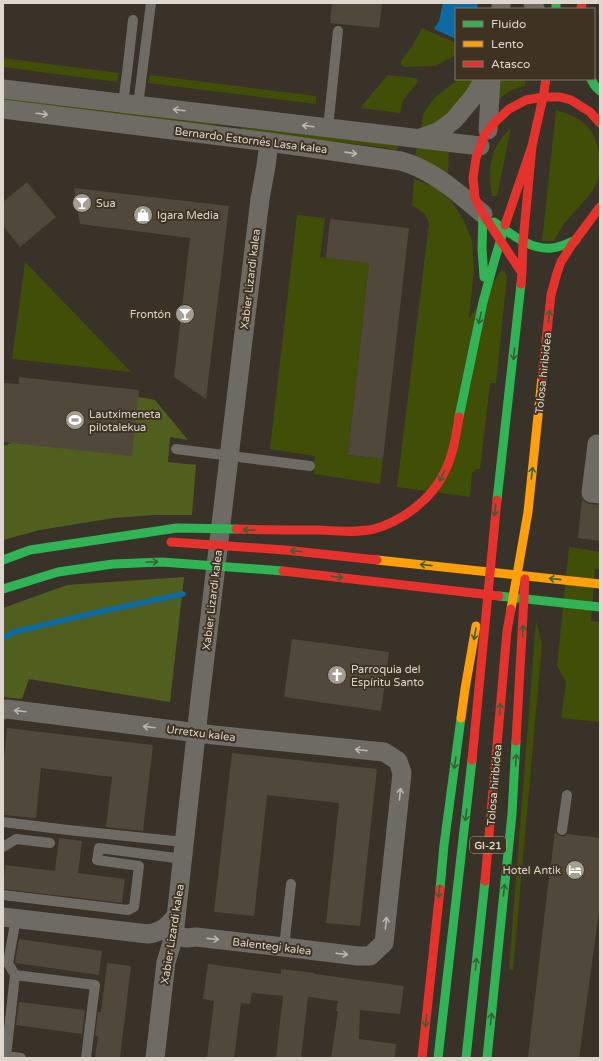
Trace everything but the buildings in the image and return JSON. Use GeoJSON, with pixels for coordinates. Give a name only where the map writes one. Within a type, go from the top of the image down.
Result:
{"type":"FeatureCollection","features":[{"type":"Feature","properties":{"kind":"main road"},"geometry":{"type":"LineString","coordinates":[[592,80],[600,91]]}},
{"type":"Feature","properties":{"kind":"main road"},"geometry":{"type":"LineString","coordinates":[[522,273],[483,214],[475,198],[473,178],[476,158],[484,138],[509,109],[545,88]]}},
{"type":"Feature","properties":{"kind":"main road"},"geometry":{"type":"LineString","coordinates":[[545,88],[560,97],[571,100],[581,106],[590,112],[600,123]]}},
{"type":"Feature","properties":{"kind":"main road"},"geometry":{"type":"LineString","coordinates":[[3,560],[30,550],[177,528],[348,531],[372,529],[405,516],[416,507],[429,495],[440,480],[449,462],[483,302],[500,240],[532,146],[545,88]]}},
{"type":"Feature","properties":{"kind":"main road"},"geometry":{"type":"LineString","coordinates":[[422,1058],[444,844],[465,688],[492,541],[522,273],[523,242],[532,146]]}},
{"type":"Feature","properties":{"kind":"main road","name":"Tolosa hiribidea"},"geometry":{"type":"LineString","coordinates":[[487,1058],[512,814],[528,512],[551,295],[558,268],[566,252],[600,207]]}},
{"type":"Feature","properties":{"kind":"main road"},"geometry":{"type":"LineString","coordinates":[[483,214],[523,242],[532,246],[541,248],[559,247],[576,240]]}},
{"type":"Feature","properties":{"kind":"main road"},"geometry":{"type":"LineString","coordinates":[[483,214],[483,302]]}},
{"type":"Feature","properties":{"kind":"main road","name":"Tolosa hiribidea"},"geometry":{"type":"LineString","coordinates":[[576,240],[594,229]]}},
{"type":"Feature","properties":{"kind":"main road","name":"Tolosa hiribidea"},"geometry":{"type":"LineString","coordinates":[[466,1058],[484,895],[506,631],[528,512]]}},
{"type":"Feature","properties":{"kind":"main road"},"geometry":{"type":"LineString","coordinates":[[114,538],[285,550],[598,583]]}},
{"type":"Feature","properties":{"kind":"main road","name":"GI-21"},"geometry":{"type":"LineString","coordinates":[[438,1058],[475,735],[492,541]]}},
{"type":"Feature","properties":{"kind":"main road"},"geometry":{"type":"LineString","coordinates":[[3,589],[58,572],[113,564],[162,562],[282,571],[596,607]]}},
{"type":"Feature","properties":{"kind":"street"},"geometry":{"type":"LineString","coordinates":[[416,139],[438,132],[454,120],[474,96],[483,80]]}},
{"type":"Feature","properties":{"kind":"street"},"geometry":{"type":"LineString","coordinates":[[484,138],[491,80]]}},
{"type":"Feature","properties":{"kind":"street"},"geometry":{"type":"LineString","coordinates":[[537,80],[545,88]]}},
{"type":"Feature","properties":{"kind":"street","name":"Bernardo Estornés Lasa kalea"},"geometry":{"type":"LineString","coordinates":[[3,89],[416,139],[484,138]]}},
{"type":"Feature","properties":{"kind":"street","name":"Bernardo Estornés Lasa kalea"},"geometry":{"type":"LineString","coordinates":[[3,109],[269,142],[410,163],[427,171],[444,182],[483,214]]}},
{"type":"Feature","properties":{"kind":"street","name":"Xabier Lizardi kalea"},"geometry":{"type":"LineString","coordinates":[[155,1058],[166,962],[174,936],[197,732],[221,556],[229,456],[259,207],[269,142]]}},
{"type":"Feature","properties":{"kind":"street"},"geometry":{"type":"LineString","coordinates":[[600,445],[597,444],[591,493],[600,494]]}},
{"type":"Feature","properties":{"kind":"street","name":"Urretxu kalea"},"geometry":{"type":"LineString","coordinates":[[3,710],[7,709],[214,735],[384,752],[398,761],[402,773],[384,943],[370,956]]}},
{"type":"Feature","properties":{"kind":"street"},"geometry":{"type":"LineString","coordinates":[[9,917],[148,934],[157,932],[166,927],[176,916]]}},
{"type":"Feature","properties":{"kind":"street"},"geometry":{"type":"LineString","coordinates":[[148,934],[159,942],[164,950],[166,962]]}},
{"type":"Feature","properties":{"kind":"street","name":"Balentegi kalea"},"geometry":{"type":"LineString","coordinates":[[174,936],[358,956],[370,956]]}},
{"type":"Feature","properties":{"kind":"lane"},"geometry":{"type":"LineString","coordinates":[[130,104],[151,3]]}},
{"type":"Feature","properties":{"kind":"lane"},"geometry":{"type":"LineString","coordinates":[[130,104],[127,73],[133,20]]}},
{"type":"Feature","properties":{"kind":"lane"},"geometry":{"type":"LineString","coordinates":[[328,128],[338,31]]}},
{"type":"Feature","properties":{"kind":"lane"},"geometry":{"type":"LineString","coordinates":[[176,449],[310,466]]}},
{"type":"Feature","properties":{"kind":"lane"},"geometry":{"type":"LineString","coordinates":[[562,830],[567,795]]}},
{"type":"Feature","properties":{"kind":"lane"},"geometry":{"type":"LineString","coordinates":[[3,822],[68,830],[183,851]]}},
{"type":"Feature","properties":{"kind":"lane"},"geometry":{"type":"LineString","coordinates":[[3,847],[16,839],[50,843]]}},
{"type":"Feature","properties":{"kind":"lane"},"geometry":{"type":"LineString","coordinates":[[3,895],[128,910],[134,907],[139,866],[97,860],[99,848],[183,851]]}},
{"type":"Feature","properties":{"kind":"lane"},"geometry":{"type":"LineString","coordinates":[[284,947],[291,884]]}},
{"type":"Feature","properties":{"kind":"lane"},"geometry":{"type":"LineString","coordinates":[[9,917],[8,963],[15,975],[6,1056],[21,1058]]}},
{"type":"Feature","properties":{"kind":"lane"},"geometry":{"type":"LineString","coordinates":[[15,975],[96,985],[86,1058]]}},
{"type":"Feature","properties":{"kind":"green space"},"geometry":{"type":"Polygon","coordinates":[[[422,28],[455,43],[455,56],[435,66],[404,67],[401,65],[401,61],[413,45],[422,28]]]}},
{"type":"Feature","properties":{"kind":"green space"},"geometry":{"type":"Polygon","coordinates":[[[3,58],[119,73],[117,82],[3,67],[3,58]]]}},
{"type":"Feature","properties":{"kind":"green space"},"geometry":{"type":"Polygon","coordinates":[[[150,75],[316,96],[316,104],[148,83],[150,75]]]}},
{"type":"Feature","properties":{"kind":"green space"},"geometry":{"type":"Polygon","coordinates":[[[388,75],[414,78],[417,79],[418,82],[403,100],[400,113],[360,108],[388,75]]]}},
{"type":"Feature","properties":{"kind":"green space"},"geometry":{"type":"Polygon","coordinates":[[[458,80],[475,80],[443,122],[421,130],[423,114],[435,97],[458,80]]]}},
{"type":"Feature","properties":{"kind":"green space"},"geometry":{"type":"Polygon","coordinates":[[[499,80],[526,80],[525,85],[510,91],[497,100],[499,80]]]}},
{"type":"Feature","properties":{"kind":"green space"},"geometry":{"type":"Polygon","coordinates":[[[3,98],[216,123],[215,127],[3,101],[3,98]]]}},
{"type":"Feature","properties":{"kind":"green space"},"geometry":{"type":"Polygon","coordinates":[[[556,110],[568,114],[586,125],[594,137],[600,162],[598,178],[593,190],[565,223],[554,241],[542,241],[556,110]]]}},
{"type":"Feature","properties":{"kind":"green space"},"geometry":{"type":"Polygon","coordinates":[[[241,127],[398,145],[397,151],[387,148],[241,130],[241,127]]]}},
{"type":"Feature","properties":{"kind":"green space"},"geometry":{"type":"Polygon","coordinates":[[[511,128],[497,196],[492,196],[490,182],[491,161],[495,148],[511,128]]]}},
{"type":"Feature","properties":{"kind":"green space"},"geometry":{"type":"Polygon","coordinates":[[[417,147],[449,151],[448,173],[415,156],[417,147]]]}},
{"type":"Feature","properties":{"kind":"green space"},"geometry":{"type":"Polygon","coordinates":[[[414,179],[435,187],[452,202],[463,219],[472,241],[474,269],[469,319],[500,272],[504,270],[507,277],[496,383],[490,383],[480,469],[477,469],[472,473],[470,497],[397,487],[429,223],[424,213],[412,205],[414,179]]]}},
{"type":"Feature","properties":{"kind":"green space"},"geometry":{"type":"Polygon","coordinates":[[[297,215],[325,218],[320,257],[369,263],[348,455],[383,459],[380,484],[314,474],[315,456],[270,449],[297,215]]]}},
{"type":"Feature","properties":{"kind":"green space"},"geometry":{"type":"Polygon","coordinates":[[[25,262],[131,372],[12,359],[25,262]]]}},
{"type":"Feature","properties":{"kind":"green space"},"geometry":{"type":"Polygon","coordinates":[[[138,397],[155,400],[188,440],[170,437],[168,462],[196,465],[192,515],[155,515],[114,518],[40,530],[3,540],[3,446],[138,397]]]}},
{"type":"Feature","properties":{"kind":"green space"},"geometry":{"type":"Polygon","coordinates":[[[569,547],[600,552],[600,569],[595,569],[591,621],[600,622],[600,722],[561,718],[566,682],[557,666],[569,547]]]}},
{"type":"Feature","properties":{"kind":"green space"},"geometry":{"type":"Polygon","coordinates":[[[184,577],[170,702],[29,679],[22,699],[3,697],[3,608],[67,585],[184,577]]]}},
{"type":"Feature","properties":{"kind":"green space"},"geometry":{"type":"Polygon","coordinates":[[[536,621],[542,644],[513,970],[509,969],[536,621]]]}},
{"type":"Feature","properties":{"kind":"water"},"geometry":{"type":"Polygon","coordinates":[[[443,3],[478,3],[477,8],[455,8],[455,39],[434,29],[439,21],[443,3]]]}},
{"type":"Feature","properties":{"kind":"waterway"},"geometry":{"type":"LineString","coordinates":[[3,638],[14,632],[183,594]]}},
{"type":"Feature","properties":{"kind":"traffic: fast"},"geometry":{"type":"LineString","coordinates":[[556,3],[556,8]]}},
{"type":"Feature","properties":{"kind":"traffic: fast"},"geometry":{"type":"LineString","coordinates":[[592,80],[600,91]]}},
{"type":"Feature","properties":{"kind":"traffic: fast"},"geometry":{"type":"LineString","coordinates":[[483,214],[482,249],[484,277]]}},
{"type":"Feature","properties":{"kind":"traffic: fast"},"geometry":{"type":"LineString","coordinates":[[494,222],[528,244],[544,248],[561,246],[576,240]]}},
{"type":"Feature","properties":{"kind":"traffic: fast"},"geometry":{"type":"LineString","coordinates":[[459,417],[483,302],[505,225]]}},
{"type":"Feature","properties":{"kind":"traffic: fast"},"geometry":{"type":"LineString","coordinates":[[497,500],[521,284]]}},
{"type":"Feature","properties":{"kind":"traffic: fast"},"geometry":{"type":"LineString","coordinates":[[3,560],[30,550],[177,528],[236,529]]}},
{"type":"Feature","properties":{"kind":"traffic: fast"},"geometry":{"type":"LineString","coordinates":[[3,589],[58,572],[113,564],[162,562],[283,571]]}},
{"type":"Feature","properties":{"kind":"traffic: fast"},"geometry":{"type":"LineString","coordinates":[[499,596],[600,607]]}},
{"type":"Feature","properties":{"kind":"traffic: fast"},"geometry":{"type":"LineString","coordinates":[[440,889],[444,845],[461,718]]}},
{"type":"Feature","properties":{"kind":"traffic: fast"},"geometry":{"type":"LineString","coordinates":[[487,1058],[512,814],[516,741]]}},
{"type":"Feature","properties":{"kind":"traffic: fast"},"geometry":{"type":"LineString","coordinates":[[438,1058],[472,760]]}},
{"type":"Feature","properties":{"kind":"traffic: fast"},"geometry":{"type":"LineString","coordinates":[[466,1058],[485,881]]}},
{"type":"Feature","properties":{"kind":"traffic: slow"},"geometry":{"type":"LineString","coordinates":[[511,609],[528,512],[542,377]]}},
{"type":"Feature","properties":{"kind":"traffic: slow"},"geometry":{"type":"LineString","coordinates":[[377,560],[600,584]]}},
{"type":"Feature","properties":{"kind":"traffic: slow"},"geometry":{"type":"LineString","coordinates":[[461,718],[476,626]]}},
{"type":"Feature","properties":{"kind":"traffic: jam"},"geometry":{"type":"LineString","coordinates":[[581,8],[582,3]]}},
{"type":"Feature","properties":{"kind":"traffic: jam"},"geometry":{"type":"LineString","coordinates":[[522,273],[523,242],[532,146],[546,80]]}},
{"type":"Feature","properties":{"kind":"traffic: jam"},"geometry":{"type":"LineString","coordinates":[[521,284],[522,273],[483,214],[475,198],[473,178],[476,158],[484,136],[495,122],[509,109],[526,100],[543,97],[560,97],[571,100],[590,112],[600,123]]}},
{"type":"Feature","properties":{"kind":"traffic: jam"},"geometry":{"type":"LineString","coordinates":[[505,225],[532,146]]}},
{"type":"Feature","properties":{"kind":"traffic: jam"},"geometry":{"type":"LineString","coordinates":[[542,377],[551,295],[557,273],[561,262],[571,246],[600,207]]}},
{"type":"Feature","properties":{"kind":"traffic: jam"},"geometry":{"type":"LineString","coordinates":[[236,529],[361,531],[374,529],[395,521],[415,508],[432,492],[438,483],[444,473],[452,453],[459,417]]}},
{"type":"Feature","properties":{"kind":"traffic: jam"},"geometry":{"type":"LineString","coordinates":[[472,760],[497,500]]}},
{"type":"Feature","properties":{"kind":"traffic: jam"},"geometry":{"type":"LineString","coordinates":[[171,542],[285,550],[377,560]]}},
{"type":"Feature","properties":{"kind":"traffic: jam"},"geometry":{"type":"LineString","coordinates":[[283,571],[499,596]]}},
{"type":"Feature","properties":{"kind":"traffic: jam"},"geometry":{"type":"LineString","coordinates":[[516,741],[525,579]]}},
{"type":"Feature","properties":{"kind":"traffic: jam"},"geometry":{"type":"LineString","coordinates":[[485,881],[507,631],[511,609]]}},
{"type":"Feature","properties":{"kind":"traffic: jam"},"geometry":{"type":"LineString","coordinates":[[422,1058],[440,889]]}},
{"type":"Feature","properties":{"kind":"place","name":"Sua"},"geometry":{"type":"Point","coordinates":[82,203]}},
{"type":"Feature","properties":{"kind":"place","name":"Igara Media"},"geometry":{"type":"Point","coordinates":[143,215]}},
{"type":"Feature","properties":{"kind":"place","name":"Frontón"},"geometry":{"type":"Point","coordinates":[185,314]}},
{"type":"Feature","properties":{"kind":"place","name":"Lautximeneta pilotalekua"},"geometry":{"type":"Point","coordinates":[75,420]}},
{"type":"Feature","properties":{"kind":"place","name":"Parroquia del Espíritu Santo"},"geometry":{"type":"Point","coordinates":[337,675]}},
{"type":"Feature","properties":{"kind":"place","name":"Hotel Antik"},"geometry":{"type":"Point","coordinates":[575,870]}}]}
